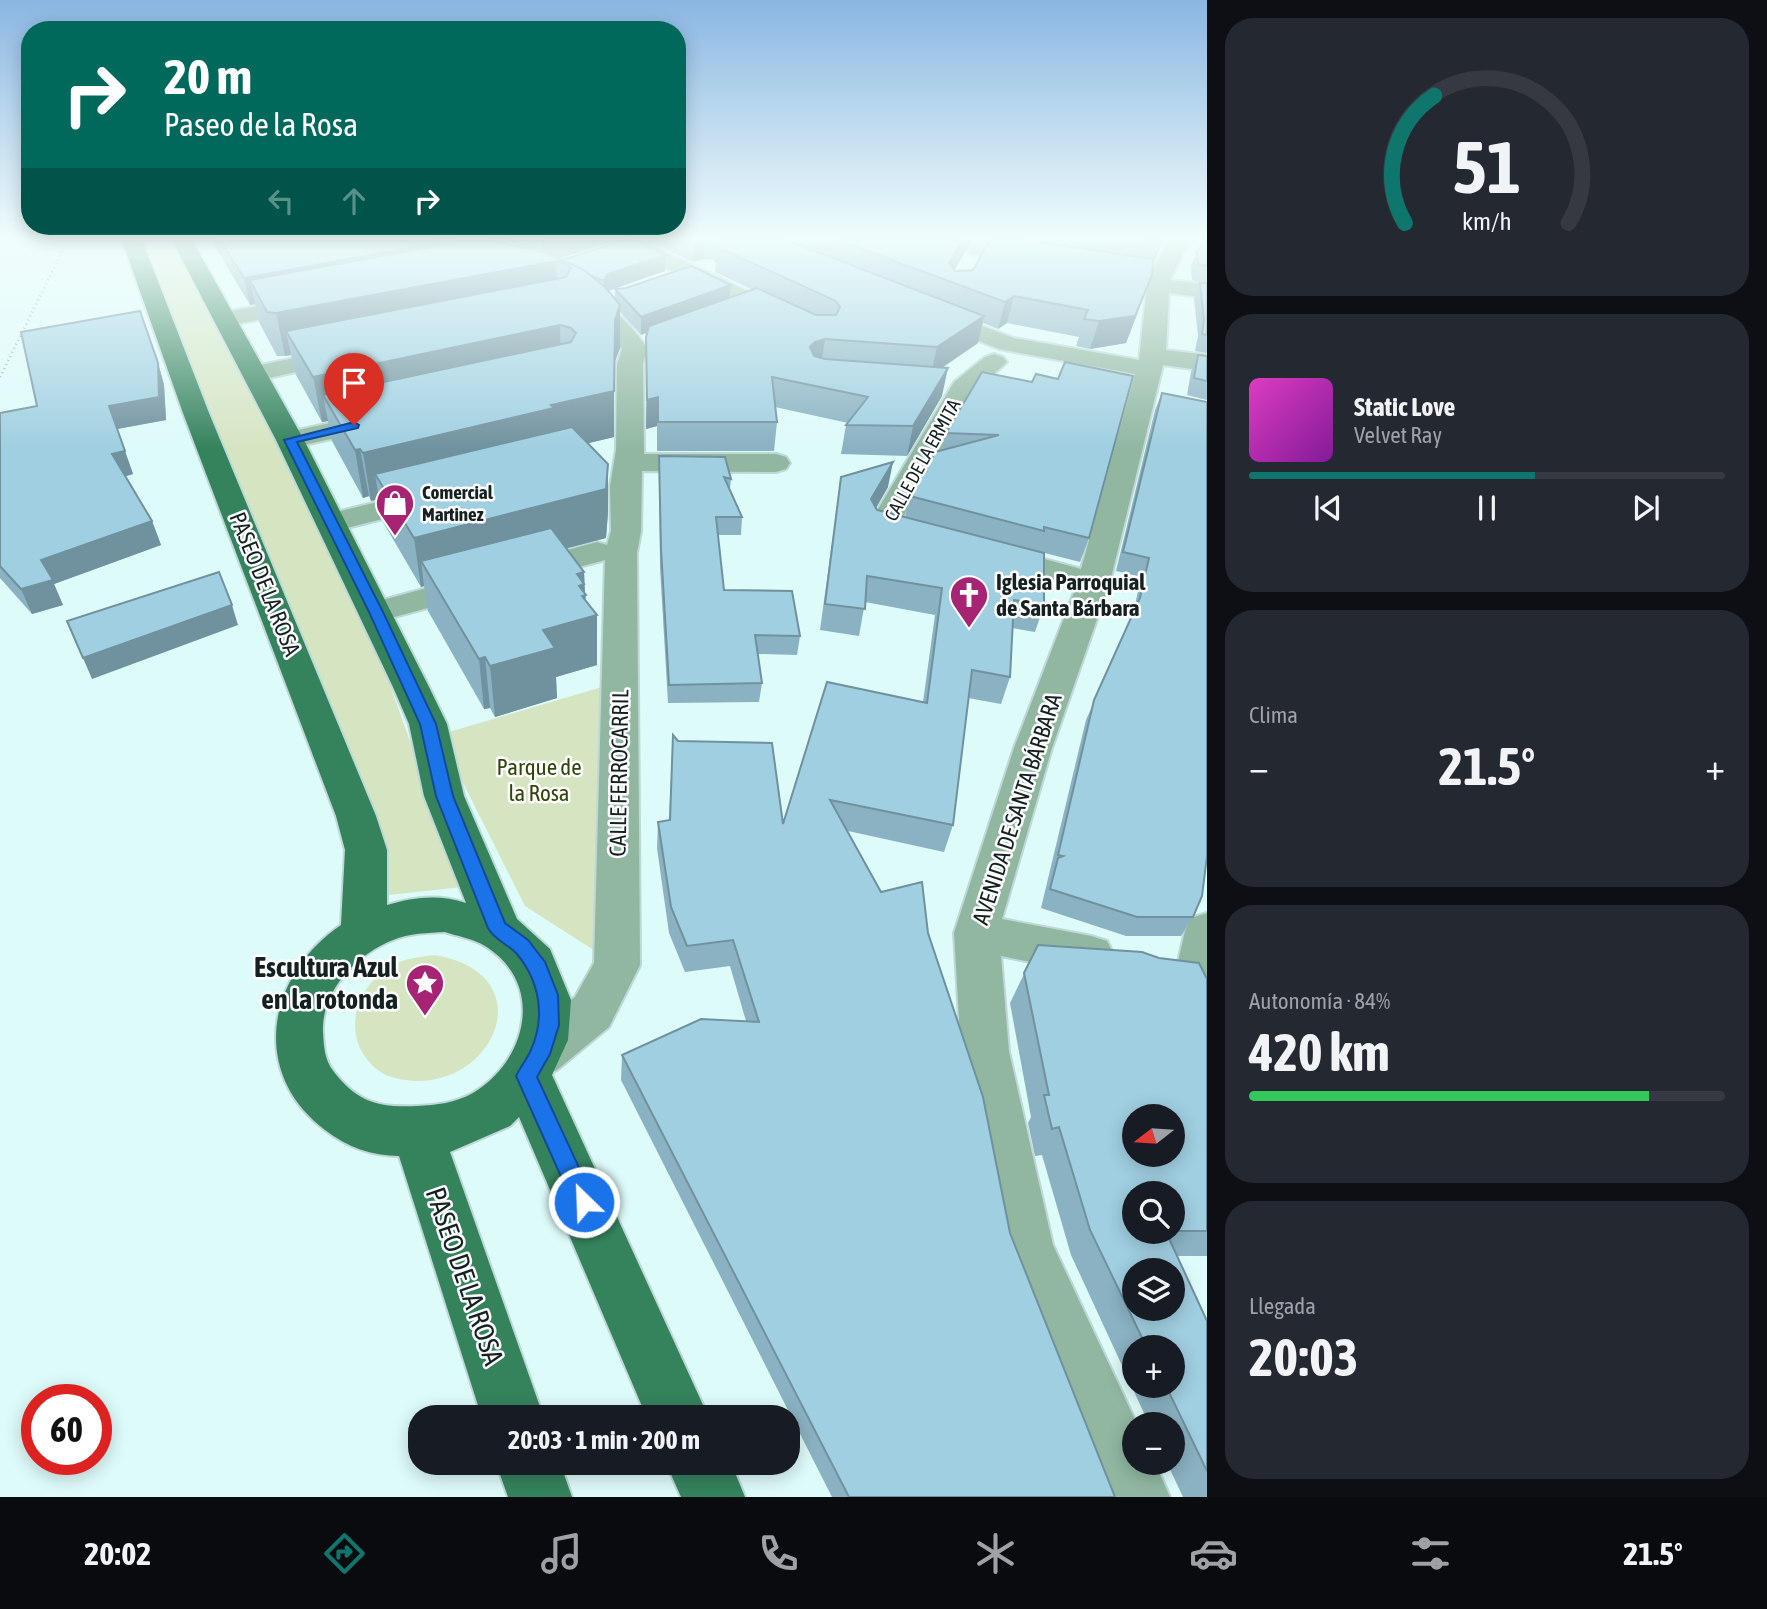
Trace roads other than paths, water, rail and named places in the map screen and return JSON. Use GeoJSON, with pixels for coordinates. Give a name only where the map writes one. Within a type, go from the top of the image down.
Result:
{"type":"FeatureCollection","features":[{"type":"Feature","properties":{"kind":"main road","name":"PASEO DE LA ROSA"},"geometry":{"type":"LineString","coordinates":[[158,310],[356,816],[366,850],[362,934]]}},
{"type":"Feature","properties":{"kind":"main road"},"geometry":{"type":"LineString","coordinates":[[221,310],[290,440],[376,612],[428,724],[444,796],[498,928]]}},
{"type":"Feature","properties":{"kind":"main road"},"geometry":{"type":"LineString","coordinates":[[445,914],[472,918],[498,928],[527,953],[538,968],[548,995],[549,1025],[533,1065],[506,1099],[480,1117],[450,1129],[418,1134],[370,1129],[331,1108],[305,1075],[297,1036],[305,996],[328,961],[362,934],[389,922],[417,915],[445,914]]}},
{"type":"Feature","properties":{"kind":"main road"},"geometry":{"type":"LineString","coordinates":[[533,1065],[673,1405]]}},
{"type":"Feature","properties":{"kind":"main road","name":"PASEO DE LA ROSA"},"geometry":{"type":"LineString","coordinates":[[418,1134],[509,1405]]}},
{"type":"Feature","properties":{"kind":"main road"},"geometry":{"type":"LineString","coordinates":[[532,1475],[540,1497]]}},
{"type":"Feature","properties":{"kind":"main road"},"geometry":{"type":"LineString","coordinates":[[703,1475],[713,1497]]}},
{"type":"Feature","properties":{"kind":"street"},"geometry":{"type":"LineString","coordinates":[[226,319],[274,310]]}},
{"type":"Feature","properties":{"kind":"street","name":"CALLE FERROCARRIL"},"geometry":{"type":"LineString","coordinates":[[533,1065],[592,1012],[617,965],[621,553],[626,531],[625,486],[631,365],[637,337],[601,310]]}},
{"type":"Feature","properties":{"kind":"street"},"geometry":{"type":"LineString","coordinates":[[720,317],[739,310]]}},
{"type":"Feature","properties":{"kind":"street"},"geometry":{"type":"LineString","coordinates":[[771,310],[811,330]]}},
{"type":"Feature","properties":{"kind":"street"},"geometry":{"type":"LineString","coordinates":[[919,310],[1001,353],[1151,383],[1207,363]]}},
{"type":"Feature","properties":{"kind":"street","name":"AVENIDA DE SANTA BÁRBARA"},"geometry":{"type":"LineString","coordinates":[[1138,1497],[1026,1250],[985,1052],[976,933],[1033,748],[1094,582],[1151,383],[1157,310]]}},
{"type":"Feature","properties":{"kind":"street"},"geometry":{"type":"LineString","coordinates":[[255,373],[369,350]]}},
{"type":"Feature","properties":{"kind":"street","name":"CALLE DE LA ERMITA"},"geometry":{"type":"LineString","coordinates":[[1001,353],[950,387],[883,526],[1094,582]]}},
{"type":"Feature","properties":{"kind":"street"},"geometry":{"type":"LineString","coordinates":[[290,440],[406,414]]}},
{"type":"Feature","properties":{"kind":"street"},"geometry":{"type":"LineString","coordinates":[[628,462],[776,463]]}},
{"type":"Feature","properties":{"kind":"street"},"geometry":{"type":"LineString","coordinates":[[331,523],[452,493]]}},
{"type":"Feature","properties":{"kind":"street"},"geometry":{"type":"LineString","coordinates":[[376,612],[597,552]]}},
{"type":"Feature","properties":{"kind":"street"},"geometry":{"type":"LineString","coordinates":[[976,933],[1181,975],[1207,931]]}},
{"type":"Feature","properties":{"kind":"place","name":"Comercial Martinez"},"geometry":{"type":"Point","coordinates":[395,537]}},
{"type":"Feature","properties":{"kind":"place","name":"Iglesia Parroquial de Santa Bárbara"},"geometry":{"type":"Point","coordinates":[969,629]}},
{"type":"Feature","properties":{"kind":"place","name":"Escultura Azul en la rotonda"},"geometry":{"type":"Point","coordinates":[425,1017]}},
{"type":"Feature","properties":{"kind":"park label","name":"Parque de la Rosa"},"geometry":{"type":"Point","coordinates":[539,780]}}]}
